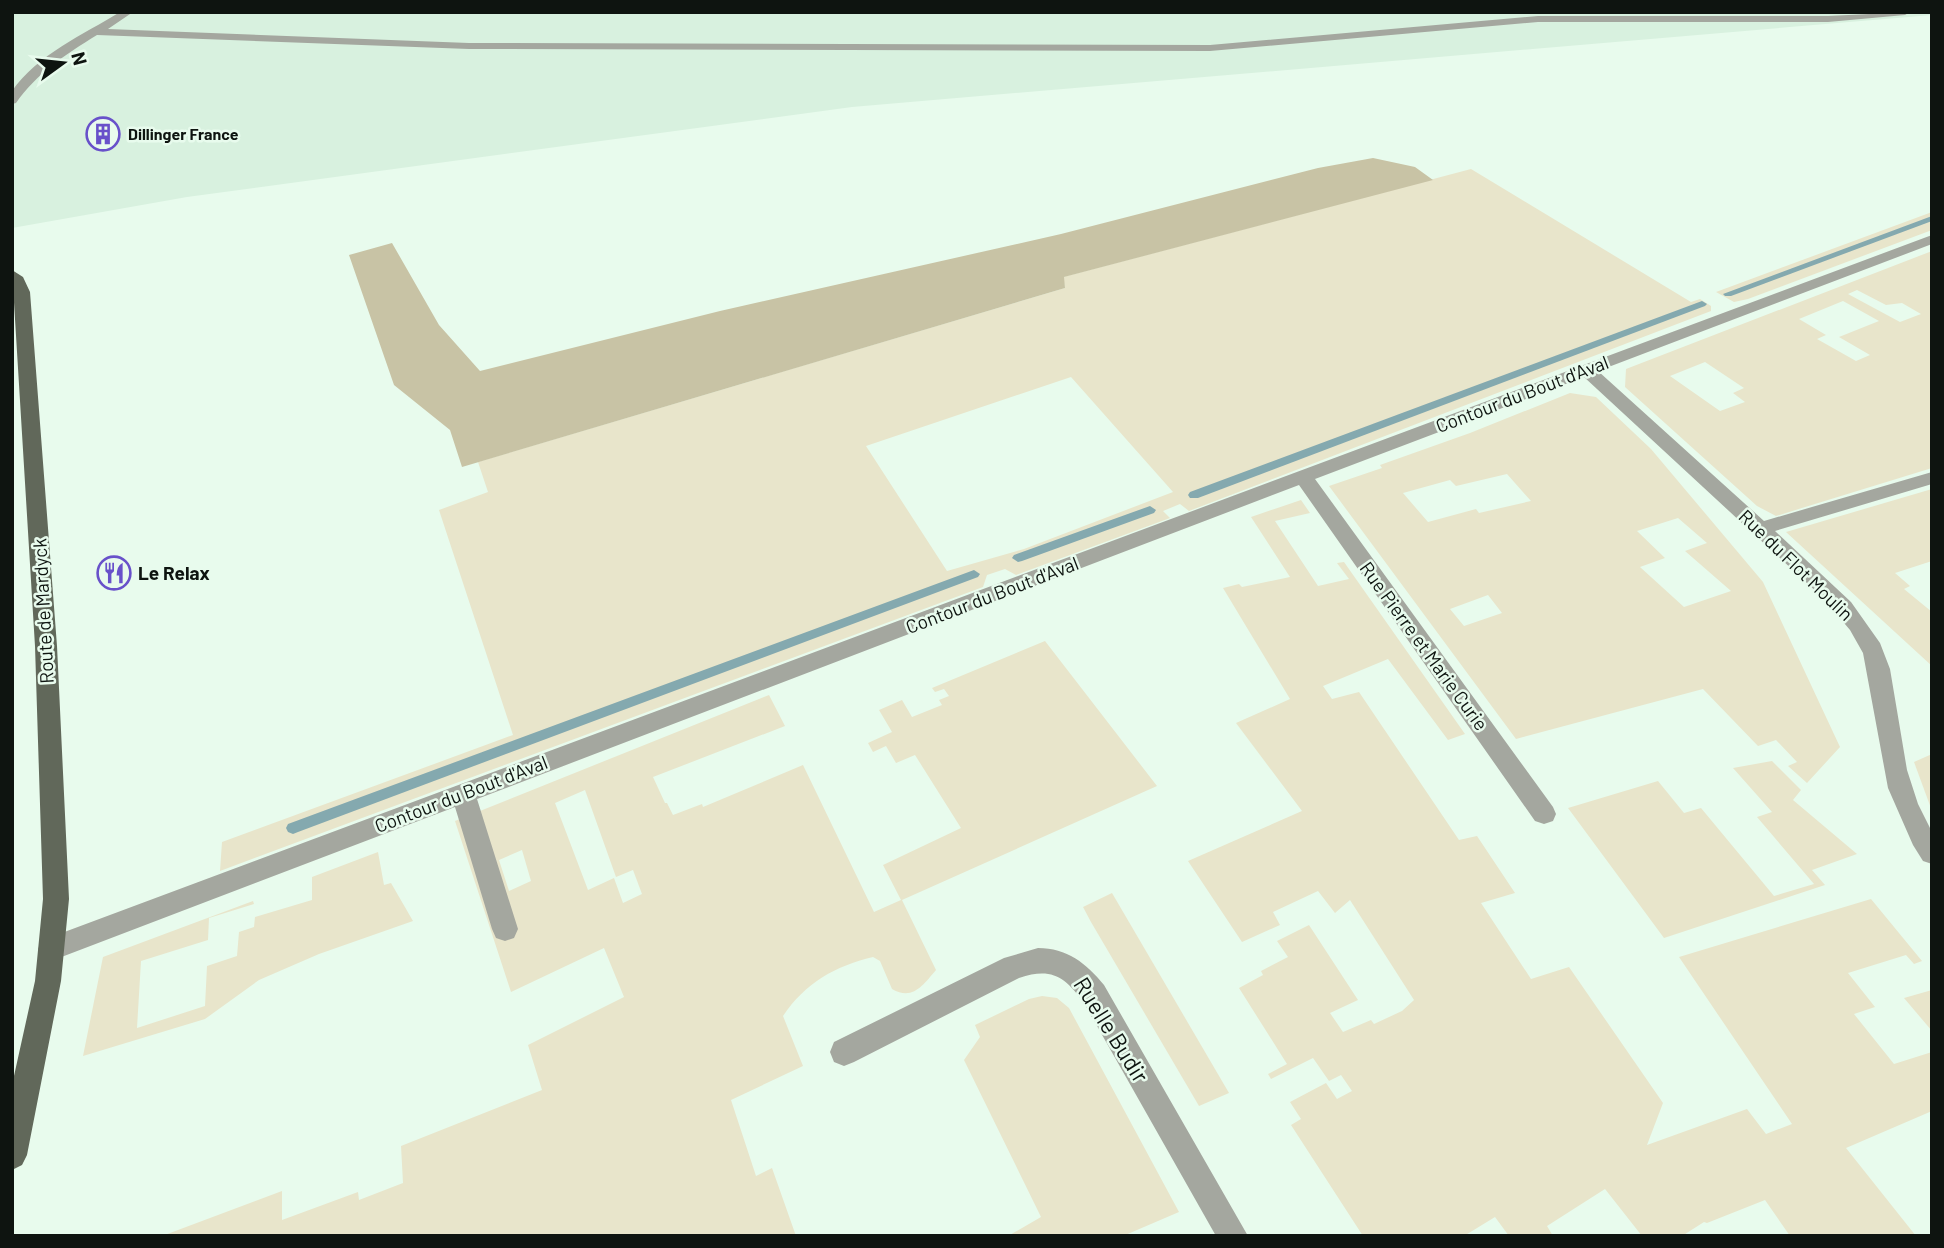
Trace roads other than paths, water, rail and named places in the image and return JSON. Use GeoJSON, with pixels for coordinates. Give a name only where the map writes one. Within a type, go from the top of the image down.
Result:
{"type":"FeatureCollection","features":[{"type":"Feature","properties":{"kind":"main road","name":"Route de Mardyck"},"geometry":{"type":"LineString","coordinates":[[12,275],[18,281],[22,292],[45,634],[56,899],[35,1051],[12,1156]]}},
{"type":"Feature","properties":{"kind":"street"},"geometry":{"type":"LineString","coordinates":[[12,100],[38,70],[128,12]]}},
{"type":"Feature","properties":{"kind":"street"},"geometry":{"type":"LineString","coordinates":[[96,32],[469,46],[909,50],[1210,47],[1538,19],[1828,19],[1905,12]]}},
{"type":"Feature","properties":{"kind":"street","name":"Contour du Bout d'Aval"},"geometry":{"type":"LineString","coordinates":[[51,950],[1932,239]]}},
{"type":"Feature","properties":{"kind":"street","name":"Rue du Flot Moulin"},"geometry":{"type":"LineString","coordinates":[[1587,370],[1843,606],[1870,646],[1877,664],[1890,757],[1899,792],[1919,836],[1932,853]]}},
{"type":"Feature","properties":{"kind":"street","name":"Rue Pierre et Marie Curie"},"geometry":{"type":"LineString","coordinates":[[1304,478],[1544,814]]}},
{"type":"Feature","properties":{"kind":"street"},"geometry":{"type":"LineString","coordinates":[[1759,529],[1932,478]]}},
{"type":"Feature","properties":{"kind":"street"},"geometry":{"type":"LineString","coordinates":[[463,793],[505,929]]}},
{"type":"Feature","properties":{"kind":"street","name":"Ruelle Budir"},"geometry":{"type":"LineString","coordinates":[[844,1052],[1021,964],[1043,959],[1070,967],[1083,978],[1094,994],[1233,1236]]}},
{"type":"Feature","properties":{"kind":"waterway"},"geometry":{"type":"LineString","coordinates":[[1728,294],[1932,218]]}},
{"type":"Feature","properties":{"kind":"waterway"},"geometry":{"type":"LineString","coordinates":[[1194,495],[1702,304]]}},
{"type":"Feature","properties":{"kind":"waterway"},"geometry":{"type":"LineString","coordinates":[[1018,558],[1150,510]]}},
{"type":"Feature","properties":{"kind":"waterway"},"geometry":{"type":"LineString","coordinates":[[293,828],[974,574]]}},
{"type":"Feature","properties":{"kind":"place","name":"Dillinger France"},"geometry":{"type":"Point","coordinates":[103,134]}},
{"type":"Feature","properties":{"kind":"place","name":"Le Relax"},"geometry":{"type":"Point","coordinates":[114,573]}}]}
